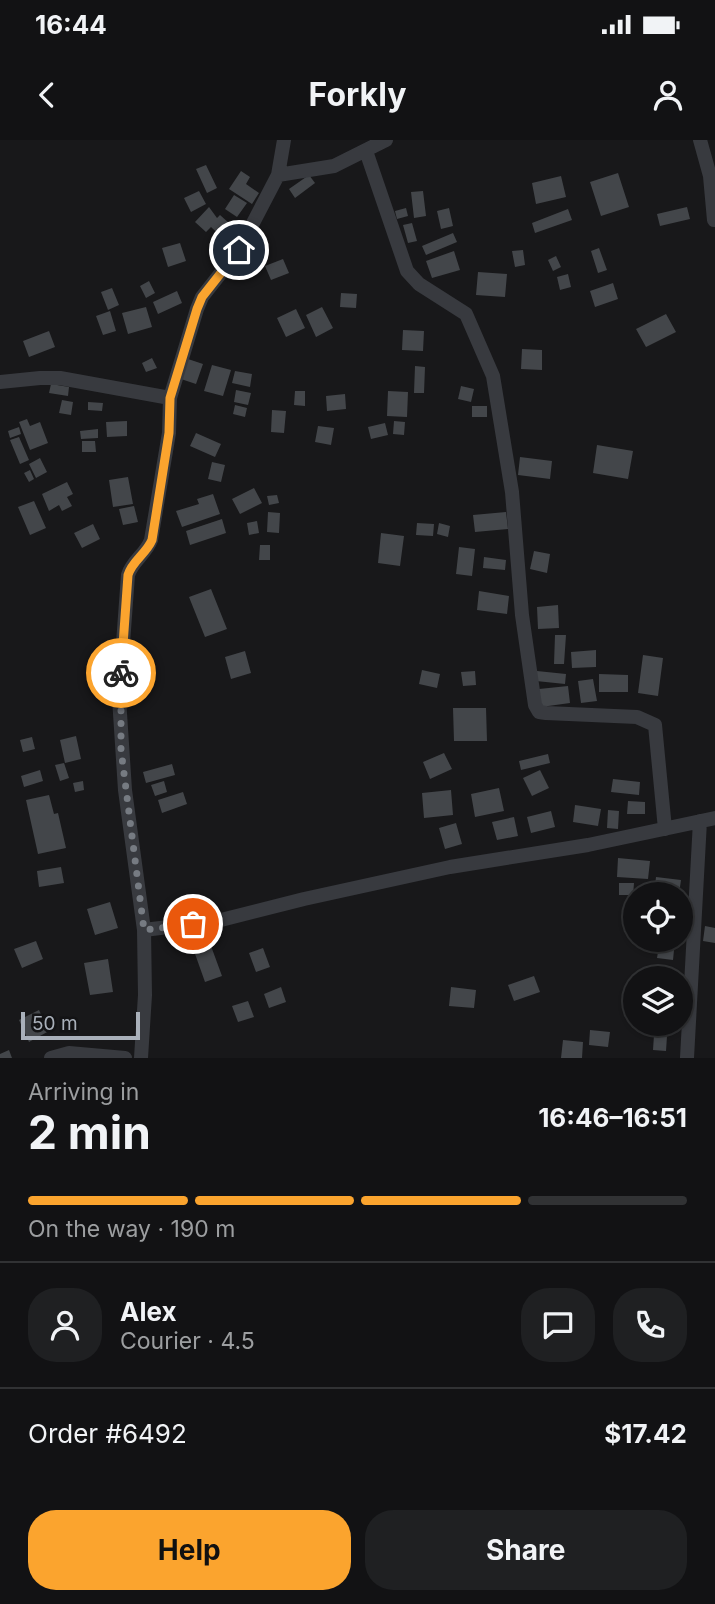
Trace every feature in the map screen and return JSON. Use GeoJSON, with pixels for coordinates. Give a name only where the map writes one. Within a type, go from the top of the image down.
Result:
{"type":"FeatureCollection","features":[{"type":"Feature","properties":{"kind":"street"},"geometry":{"type":"LineString","coordinates":[[141,1058],[145,995],[144,930],[125,790],[119,698],[128,575],[152,540],[169,433],[170,398],[202,297],[239,250],[278,175],[284,140]]}},
{"type":"Feature","properties":{"kind":"street"},"geometry":{"type":"LineString","coordinates":[[278,175],[334,166],[386,140]]}},
{"type":"Feature","properties":{"kind":"street"},"geometry":{"type":"LineString","coordinates":[[701,140],[710,176],[714,220]]}},
{"type":"Feature","properties":{"kind":"street"},"geometry":{"type":"LineString","coordinates":[[366,151],[407,271],[419,284],[467,314],[493,376],[509,468],[522,615],[535,705],[539,712],[636,718],[655,725],[665,829]]}},
{"type":"Feature","properties":{"kind":"street"},"geometry":{"type":"LineString","coordinates":[[0,382],[60,378],[170,398]]}},
{"type":"Feature","properties":{"kind":"street"},"geometry":{"type":"LineString","coordinates":[[144,930],[217,920],[450,867],[588,845],[715,816]]}},
{"type":"Feature","properties":{"kind":"street"},"geometry":{"type":"LineString","coordinates":[[687,1058],[700,821]]}},
{"type":"Feature","properties":{"kind":"street"},"geometry":{"type":"LineString","coordinates":[[51,1058],[78,1053],[125,1058]]}},
{"type":"Feature","properties":{"kind":"building"},"geometry":{"type":"Polygon","coordinates":[[[206,165],[217,188],[207,193],[196,169],[206,165]]]}},
{"type":"Feature","properties":{"kind":"building"},"geometry":{"type":"Polygon","coordinates":[[[241,171],[250,177],[246,184],[259,193],[252,204],[229,189],[241,171]]]}},
{"type":"Feature","properties":{"kind":"building"},"geometry":{"type":"Polygon","coordinates":[[[618,173],[629,207],[601,216],[590,182],[618,173]]]}},
{"type":"Feature","properties":{"kind":"building"},"geometry":{"type":"Polygon","coordinates":[[[309,175],[315,183],[295,198],[289,189],[309,175]]]}},
{"type":"Feature","properties":{"kind":"building"},"geometry":{"type":"Polygon","coordinates":[[[561,176],[566,197],[536,204],[532,183],[561,176]]]}},
{"type":"Feature","properties":{"kind":"building"},"geometry":{"type":"Polygon","coordinates":[[[199,191],[206,204],[191,212],[184,198],[199,191]]]}},
{"type":"Feature","properties":{"kind":"building"},"geometry":{"type":"Polygon","coordinates":[[[423,191],[426,216],[414,218],[411,192],[423,191]]]}},
{"type":"Feature","properties":{"kind":"building"},"geometry":{"type":"Polygon","coordinates":[[[234,195],[247,203],[237,217],[225,209],[234,195]]]}},
{"type":"Feature","properties":{"kind":"building"},"geometry":{"type":"Polygon","coordinates":[[[209,207],[217,218],[220,215],[230,224],[234,220],[241,226],[226,241],[211,227],[206,232],[195,222],[209,207]]]}},
{"type":"Feature","properties":{"kind":"building"},"geometry":{"type":"Polygon","coordinates":[[[687,207],[690,219],[660,226],[657,214],[687,207]]]}},
{"type":"Feature","properties":{"kind":"building"},"geometry":{"type":"Polygon","coordinates":[[[406,208],[408,216],[397,219],[395,211],[406,208]]]}},
{"type":"Feature","properties":{"kind":"building"},"geometry":{"type":"Polygon","coordinates":[[[449,208],[453,226],[441,229],[437,211],[449,208]]]}},
{"type":"Feature","properties":{"kind":"building"},"geometry":{"type":"Polygon","coordinates":[[[568,209],[572,220],[535,233],[532,223],[568,209]]]}},
{"type":"Feature","properties":{"kind":"building"},"geometry":{"type":"Polygon","coordinates":[[[412,223],[417,241],[408,243],[403,225],[412,223]]]}},
{"type":"Feature","properties":{"kind":"building"},"geometry":{"type":"Polygon","coordinates":[[[453,233],[457,242],[426,255],[422,246],[453,233]]]}},
{"type":"Feature","properties":{"kind":"building"},"geometry":{"type":"Polygon","coordinates":[[[180,243],[186,261],[168,267],[162,248],[180,243]]]}},
{"type":"Feature","properties":{"kind":"building"},"geometry":{"type":"Polygon","coordinates":[[[599,248],[607,270],[598,273],[591,251],[599,248]]]}},
{"type":"Feature","properties":{"kind":"building"},"geometry":{"type":"Polygon","coordinates":[[[523,250],[525,265],[515,267],[512,251],[523,250]]]}},
{"type":"Feature","properties":{"kind":"building"},"geometry":{"type":"Polygon","coordinates":[[[454,251],[460,270],[432,278],[426,261],[454,251]]]}},
{"type":"Feature","properties":{"kind":"building"},"geometry":{"type":"Polygon","coordinates":[[[556,256],[561,267],[553,271],[548,260],[556,256]]]}},
{"type":"Feature","properties":{"kind":"building"},"geometry":{"type":"Polygon","coordinates":[[[283,259],[289,273],[271,280],[265,266],[283,259]]]}},
{"type":"Feature","properties":{"kind":"building"},"geometry":{"type":"Polygon","coordinates":[[[478,272],[507,274],[505,297],[476,295],[478,272]]]}},
{"type":"Feature","properties":{"kind":"building"},"geometry":{"type":"Polygon","coordinates":[[[568,274],[571,287],[560,290],[557,277],[568,274]]]}},
{"type":"Feature","properties":{"kind":"building"},"geometry":{"type":"Polygon","coordinates":[[[149,281],[155,293],[146,298],[140,286],[149,281]]]}},
{"type":"Feature","properties":{"kind":"building"},"geometry":{"type":"Polygon","coordinates":[[[613,283],[618,299],[595,307],[590,291],[613,283]]]}},
{"type":"Feature","properties":{"kind":"building"},"geometry":{"type":"Polygon","coordinates":[[[112,288],[119,305],[108,310],[101,292],[112,288]]]}},
{"type":"Feature","properties":{"kind":"building"},"geometry":{"type":"Polygon","coordinates":[[[177,291],[182,303],[158,314],[153,302],[177,291]]]}},
{"type":"Feature","properties":{"kind":"building"},"geometry":{"type":"Polygon","coordinates":[[[341,293],[357,294],[356,308],[340,307],[341,293]]]}},
{"type":"Feature","properties":{"kind":"building"},"geometry":{"type":"Polygon","coordinates":[[[146,307],[152,327],[128,334],[122,313],[146,307]]]}},
{"type":"Feature","properties":{"kind":"building"},"geometry":{"type":"Polygon","coordinates":[[[322,307],[333,328],[316,337],[306,315],[322,307]]]}},
{"type":"Feature","properties":{"kind":"building"},"geometry":{"type":"Polygon","coordinates":[[[296,309],[305,328],[286,337],[277,318],[296,309]]]}},
{"type":"Feature","properties":{"kind":"building"},"geometry":{"type":"Polygon","coordinates":[[[110,311],[116,331],[103,335],[96,316],[110,311]]]}},
{"type":"Feature","properties":{"kind":"building"},"geometry":{"type":"Polygon","coordinates":[[[666,314],[676,332],[646,347],[636,329],[666,314]]]}},
{"type":"Feature","properties":{"kind":"building"},"geometry":{"type":"Polygon","coordinates":[[[403,330],[424,331],[423,351],[402,350],[403,330]]]}},
{"type":"Feature","properties":{"kind":"building"},"geometry":{"type":"Polygon","coordinates":[[[49,331],[55,347],[29,357],[23,341],[49,331]]]}},
{"type":"Feature","properties":{"kind":"building"},"geometry":{"type":"Polygon","coordinates":[[[522,349],[542,350],[542,370],[521,369],[522,349]]]}},
{"type":"Feature","properties":{"kind":"building"},"geometry":{"type":"Polygon","coordinates":[[[152,358],[157,368],[146,372],[142,363],[152,358]]]}},
{"type":"Feature","properties":{"kind":"building"},"geometry":{"type":"Polygon","coordinates":[[[188,359],[203,364],[196,384],[181,379],[188,359]]]}},
{"type":"Feature","properties":{"kind":"building"},"geometry":{"type":"Polygon","coordinates":[[[212,365],[231,370],[223,396],[204,391],[212,365]]]}},
{"type":"Feature","properties":{"kind":"building"},"geometry":{"type":"Polygon","coordinates":[[[415,366],[425,367],[424,393],[414,393],[415,366]]]}},
{"type":"Feature","properties":{"kind":"building"},"geometry":{"type":"Polygon","coordinates":[[[235,371],[252,374],[250,387],[232,383],[235,371]]]}},
{"type":"Feature","properties":{"kind":"building"},"geometry":{"type":"Polygon","coordinates":[[[51,384],[69,387],[68,396],[49,393],[51,384]]]}},
{"type":"Feature","properties":{"kind":"building"},"geometry":{"type":"Polygon","coordinates":[[[461,386],[474,389],[471,402],[458,399],[461,386]]]}},
{"type":"Feature","properties":{"kind":"building"},"geometry":{"type":"Polygon","coordinates":[[[236,390],[251,393],[248,405],[234,402],[236,390]]]}},
{"type":"Feature","properties":{"kind":"building"},"geometry":{"type":"Polygon","coordinates":[[[295,391],[305,391],[305,406],[294,405],[295,391]]]}},
{"type":"Feature","properties":{"kind":"building"},"geometry":{"type":"Polygon","coordinates":[[[388,391],[408,392],[407,417],[387,416],[388,391]]]}},
{"type":"Feature","properties":{"kind":"building"},"geometry":{"type":"Polygon","coordinates":[[[345,394],[346,409],[327,411],[326,396],[345,394]]]}},
{"type":"Feature","properties":{"kind":"building"},"geometry":{"type":"Polygon","coordinates":[[[62,400],[73,402],[71,415],[59,413],[62,400]]]}},
{"type":"Feature","properties":{"kind":"building"},"geometry":{"type":"Polygon","coordinates":[[[88,402],[103,403],[102,411],[88,410],[88,402]]]}},
{"type":"Feature","properties":{"kind":"building"},"geometry":{"type":"Polygon","coordinates":[[[235,405],[247,408],[245,417],[233,414],[235,405]]]}},
{"type":"Feature","properties":{"kind":"building"},"geometry":{"type":"Polygon","coordinates":[[[472,406],[487,406],[487,417],[472,417],[472,406]]]}},
{"type":"Feature","properties":{"kind":"building"},"geometry":{"type":"Polygon","coordinates":[[[272,410],[286,411],[284,433],[271,432],[272,410]]]}},
{"type":"Feature","properties":{"kind":"building"},"geometry":{"type":"Polygon","coordinates":[[[27,419],[30,426],[40,422],[48,443],[30,450],[19,422],[27,419]]]}},
{"type":"Feature","properties":{"kind":"building"},"geometry":{"type":"Polygon","coordinates":[[[127,421],[127,436],[107,437],[106,422],[127,421]]]}},
{"type":"Feature","properties":{"kind":"building"},"geometry":{"type":"Polygon","coordinates":[[[394,421],[405,422],[404,435],[393,434],[394,421]]]}},
{"type":"Feature","properties":{"kind":"building"},"geometry":{"type":"Polygon","coordinates":[[[385,423],[388,435],[371,439],[368,427],[385,423]]]}},
{"type":"Feature","properties":{"kind":"building"},"geometry":{"type":"Polygon","coordinates":[[[318,426],[334,428],[331,445],[315,442],[318,426]]]}},
{"type":"Feature","properties":{"kind":"building"},"geometry":{"type":"Polygon","coordinates":[[[19,427],[21,434],[10,438],[8,431],[19,427]]]}},
{"type":"Feature","properties":{"kind":"building"},"geometry":{"type":"Polygon","coordinates":[[[98,429],[98,438],[81,439],[80,431],[98,429]]]}},
{"type":"Feature","properties":{"kind":"building"},"geometry":{"type":"Polygon","coordinates":[[[196,433],[221,444],[215,457],[190,446],[196,433]]]}},
{"type":"Feature","properties":{"kind":"building"},"geometry":{"type":"Polygon","coordinates":[[[19,437],[29,460],[20,464],[10,440],[19,437]]]}},
{"type":"Feature","properties":{"kind":"building"},"geometry":{"type":"Polygon","coordinates":[[[82,441],[95,441],[96,452],[82,452],[82,441]]]}},
{"type":"Feature","properties":{"kind":"building"},"geometry":{"type":"Polygon","coordinates":[[[597,445],[633,451],[628,479],[593,473],[597,445]]]}},
{"type":"Feature","properties":{"kind":"building"},"geometry":{"type":"Polygon","coordinates":[[[520,457],[552,461],[550,479],[518,475],[520,457]]]}},
{"type":"Feature","properties":{"kind":"building"},"geometry":{"type":"Polygon","coordinates":[[[40,458],[47,472],[36,478],[29,464],[40,458]]]}},
{"type":"Feature","properties":{"kind":"building"},"geometry":{"type":"Polygon","coordinates":[[[212,462],[225,465],[221,482],[208,479],[212,462]]]}},
{"type":"Feature","properties":{"kind":"building"},"geometry":{"type":"Polygon","coordinates":[[[30,470],[34,479],[29,482],[24,473],[30,470]]]}},
{"type":"Feature","properties":{"kind":"building"},"geometry":{"type":"Polygon","coordinates":[[[128,477],[133,504],[113,507],[109,480],[128,477]]]}},
{"type":"Feature","properties":{"kind":"building"},"geometry":{"type":"Polygon","coordinates":[[[67,482],[73,494],[67,497],[72,506],[62,511],[59,505],[49,511],[42,494],[67,482]]]}},
{"type":"Feature","properties":{"kind":"building"},"geometry":{"type":"Polygon","coordinates":[[[254,488],[262,503],[240,514],[232,499],[254,488]]]}},
{"type":"Feature","properties":{"kind":"building"},"geometry":{"type":"Polygon","coordinates":[[[213,494],[220,514],[182,527],[176,511],[199,504],[197,499],[213,494]]]}},
{"type":"Feature","properties":{"kind":"building"},"geometry":{"type":"Polygon","coordinates":[[[277,495],[279,503],[269,505],[267,496],[277,495]]]}},
{"type":"Feature","properties":{"kind":"building"},"geometry":{"type":"Polygon","coordinates":[[[34,501],[46,528],[30,535],[18,507],[34,501]]]}},
{"type":"Feature","properties":{"kind":"building"},"geometry":{"type":"Polygon","coordinates":[[[134,506],[138,522],[123,525],[119,509],[134,506]]]}},
{"type":"Feature","properties":{"kind":"building"},"geometry":{"type":"Polygon","coordinates":[[[268,512],[280,513],[279,533],[267,532],[268,512]]]}},
{"type":"Feature","properties":{"kind":"building"},"geometry":{"type":"Polygon","coordinates":[[[506,512],[508,529],[475,532],[473,515],[506,512]]]}},
{"type":"Feature","properties":{"kind":"building"},"geometry":{"type":"Polygon","coordinates":[[[222,519],[226,533],[190,545],[186,531],[222,519]]]}},
{"type":"Feature","properties":{"kind":"building"},"geometry":{"type":"Polygon","coordinates":[[[257,521],[259,533],[249,535],[247,523],[257,521]]]}},
{"type":"Feature","properties":{"kind":"building"},"geometry":{"type":"Polygon","coordinates":[[[417,523],[434,524],[433,536],[416,535],[417,523]]]}},
{"type":"Feature","properties":{"kind":"building"},"geometry":{"type":"Polygon","coordinates":[[[439,523],[450,526],[448,537],[437,534],[439,523]]]}},
{"type":"Feature","properties":{"kind":"building"},"geometry":{"type":"Polygon","coordinates":[[[93,524],[100,539],[82,548],[74,533],[93,524]]]}},
{"type":"Feature","properties":{"kind":"building"},"geometry":{"type":"Polygon","coordinates":[[[381,533],[404,536],[400,566],[378,563],[381,533]]]}},
{"type":"Feature","properties":{"kind":"building"},"geometry":{"type":"Polygon","coordinates":[[[260,545],[270,545],[270,560],[259,560],[260,545]]]}},
{"type":"Feature","properties":{"kind":"building"},"geometry":{"type":"Polygon","coordinates":[[[459,547],[475,549],[472,576],[456,574],[459,547]]]}},
{"type":"Feature","properties":{"kind":"building"},"geometry":{"type":"Polygon","coordinates":[[[534,551],[550,554],[547,573],[530,569],[534,551]]]}},
{"type":"Feature","properties":{"kind":"building"},"geometry":{"type":"Polygon","coordinates":[[[484,557],[506,560],[505,570],[483,568],[484,557]]]}},
{"type":"Feature","properties":{"kind":"building"},"geometry":{"type":"Polygon","coordinates":[[[211,589],[227,629],[205,637],[189,597],[211,589]]]}},
{"type":"Feature","properties":{"kind":"building"},"geometry":{"type":"Polygon","coordinates":[[[479,591],[509,596],[507,614],[477,610],[479,591]]]}},
{"type":"Feature","properties":{"kind":"building"},"geometry":{"type":"Polygon","coordinates":[[[558,605],[559,628],[538,629],[537,607],[558,605]]]}},
{"type":"Feature","properties":{"kind":"building"},"geometry":{"type":"Polygon","coordinates":[[[555,635],[566,635],[564,664],[554,664],[555,635]]]}},
{"type":"Feature","properties":{"kind":"building"},"geometry":{"type":"Polygon","coordinates":[[[596,650],[596,667],[572,668],[571,652],[596,650]]]}},
{"type":"Feature","properties":{"kind":"building"},"geometry":{"type":"Polygon","coordinates":[[[245,651],[251,673],[231,679],[225,657],[245,651]]]}},
{"type":"Feature","properties":{"kind":"building"},"geometry":{"type":"Polygon","coordinates":[[[643,655],[663,658],[658,696],[638,693],[643,655]]]}},
{"type":"Feature","properties":{"kind":"building"},"geometry":{"type":"Polygon","coordinates":[[[422,670],[440,674],[437,688],[419,684],[422,670]]]}},
{"type":"Feature","properties":{"kind":"building"},"geometry":{"type":"Polygon","coordinates":[[[475,671],[476,685],[463,686],[461,672],[475,671]]]}},
{"type":"Feature","properties":{"kind":"building"},"geometry":{"type":"Polygon","coordinates":[[[537,671],[566,674],[565,684],[536,681],[537,671]]]}},
{"type":"Feature","properties":{"kind":"building"},"geometry":{"type":"Polygon","coordinates":[[[599,674],[628,675],[628,692],[599,692],[599,674]]]}},
{"type":"Feature","properties":{"kind":"building"},"geometry":{"type":"Polygon","coordinates":[[[593,679],[597,701],[581,703],[578,681],[593,679]]]}},
{"type":"Feature","properties":{"kind":"building"},"geometry":{"type":"Polygon","coordinates":[[[568,686],[570,703],[541,707],[539,689],[568,686]]]}},
{"type":"Feature","properties":{"kind":"building"},"geometry":{"type":"Polygon","coordinates":[[[453,708],[486,708],[487,741],[454,741],[453,708]]]}},
{"type":"Feature","properties":{"kind":"building"},"geometry":{"type":"Polygon","coordinates":[[[76,736],[81,759],[65,763],[60,740],[76,736]]]}},
{"type":"Feature","properties":{"kind":"building"},"geometry":{"type":"Polygon","coordinates":[[[32,737],[35,749],[23,752],[20,740],[32,737]]]}},
{"type":"Feature","properties":{"kind":"building"},"geometry":{"type":"Polygon","coordinates":[[[444,753],[452,769],[430,779],[423,762],[444,753]]]}},
{"type":"Feature","properties":{"kind":"building"},"geometry":{"type":"Polygon","coordinates":[[[548,754],[550,763],[521,770],[519,761],[548,754]]]}},
{"type":"Feature","properties":{"kind":"building"},"geometry":{"type":"Polygon","coordinates":[[[64,763],[69,778],[60,781],[55,765],[64,763]]]}},
{"type":"Feature","properties":{"kind":"building"},"geometry":{"type":"Polygon","coordinates":[[[172,764],[175,775],[146,783],[143,772],[172,764]]]}},
{"type":"Feature","properties":{"kind":"building"},"geometry":{"type":"Polygon","coordinates":[[[40,770],[43,781],[24,787],[21,776],[40,770]]]}},
{"type":"Feature","properties":{"kind":"building"},"geometry":{"type":"Polygon","coordinates":[[[540,770],[549,788],[532,796],[523,778],[540,770]]]}},
{"type":"Feature","properties":{"kind":"building"},"geometry":{"type":"Polygon","coordinates":[[[613,779],[640,782],[639,795],[611,792],[613,779]]]}},
{"type":"Feature","properties":{"kind":"building"},"geometry":{"type":"Polygon","coordinates":[[[83,781],[84,790],[75,792],[73,783],[83,781]]]}},
{"type":"Feature","properties":{"kind":"building"},"geometry":{"type":"Polygon","coordinates":[[[164,781],[167,792],[155,796],[151,785],[164,781]]]}},
{"type":"Feature","properties":{"kind":"building"},"geometry":{"type":"Polygon","coordinates":[[[499,788],[504,811],[475,817],[471,794],[499,788]]]}},
{"type":"Feature","properties":{"kind":"building"},"geometry":{"type":"Polygon","coordinates":[[[451,790],[453,815],[424,818],[422,793],[451,790]]]}},
{"type":"Feature","properties":{"kind":"building"},"geometry":{"type":"Polygon","coordinates":[[[183,792],[187,804],[162,813],[158,800],[183,792]]]}},
{"type":"Feature","properties":{"kind":"building"},"geometry":{"type":"Polygon","coordinates":[[[49,795],[54,814],[58,813],[66,848],[38,854],[26,800],[49,795]]]}},
{"type":"Feature","properties":{"kind":"building"},"geometry":{"type":"Polygon","coordinates":[[[628,801],[645,802],[645,814],[627,814],[628,801]]]}},
{"type":"Feature","properties":{"kind":"building"},"geometry":{"type":"Polygon","coordinates":[[[575,805],[601,809],[598,826],[573,822],[575,805]]]}},
{"type":"Feature","properties":{"kind":"building"},"geometry":{"type":"Polygon","coordinates":[[[608,810],[619,811],[618,829],[607,828],[608,810]]]}},
{"type":"Feature","properties":{"kind":"building"},"geometry":{"type":"Polygon","coordinates":[[[551,811],[555,827],[531,833],[527,817],[551,811]]]}},
{"type":"Feature","properties":{"kind":"building"},"geometry":{"type":"Polygon","coordinates":[[[514,817],[518,836],[497,840],[492,822],[514,817]]]}},
{"type":"Feature","properties":{"kind":"building"},"geometry":{"type":"Polygon","coordinates":[[[456,823],[462,844],[445,849],[439,828],[456,823]]]}},
{"type":"Feature","properties":{"kind":"building"},"geometry":{"type":"Polygon","coordinates":[[[618,858],[650,861],[648,879],[617,877],[618,858]]]}},
{"type":"Feature","properties":{"kind":"building"},"geometry":{"type":"Polygon","coordinates":[[[61,867],[64,883],[39,887],[37,871],[61,867]]]}},
{"type":"Feature","properties":{"kind":"building"},"geometry":{"type":"Polygon","coordinates":[[[656,877],[681,880],[681,882],[655,882],[656,877]]]}},
{"type":"Feature","properties":{"kind":"building"},"geometry":{"type":"Polygon","coordinates":[[[619,883],[623,883],[623,895],[619,895],[619,883]]]}},
{"type":"Feature","properties":{"kind":"building"},"geometry":{"type":"Polygon","coordinates":[[[110,902],[118,928],[95,935],[87,909],[110,902]]]}},
{"type":"Feature","properties":{"kind":"building"},"geometry":{"type":"Polygon","coordinates":[[[705,926],[715,928],[715,943],[703,941],[705,926]]]}},
{"type":"Feature","properties":{"kind":"building"},"geometry":{"type":"Polygon","coordinates":[[[36,941],[43,959],[22,968],[14,949],[36,941]]]}},
{"type":"Feature","properties":{"kind":"building"},"geometry":{"type":"Polygon","coordinates":[[[211,946],[222,976],[205,982],[194,951],[211,946]]]}},
{"type":"Feature","properties":{"kind":"building"},"geometry":{"type":"Polygon","coordinates":[[[263,948],[270,967],[256,972],[249,953],[263,948]]]}},
{"type":"Feature","properties":{"kind":"building"},"geometry":{"type":"Polygon","coordinates":[[[658,952],[674,952],[673,960],[657,958],[658,952]]]}},
{"type":"Feature","properties":{"kind":"building"},"geometry":{"type":"Polygon","coordinates":[[[108,959],[113,992],[90,995],[84,963],[108,959]]]}},
{"type":"Feature","properties":{"kind":"building"},"geometry":{"type":"Polygon","coordinates":[[[534,976],[540,992],[514,1001],[508,985],[534,976]]]}},
{"type":"Feature","properties":{"kind":"building"},"geometry":{"type":"Polygon","coordinates":[[[281,987],[286,1002],[269,1008],[264,994],[281,987]]]}},
{"type":"Feature","properties":{"kind":"building"},"geometry":{"type":"Polygon","coordinates":[[[451,987],[476,990],[474,1008],[449,1006],[451,987]]]}},
{"type":"Feature","properties":{"kind":"building"},"geometry":{"type":"Polygon","coordinates":[[[248,1001],[254,1017],[238,1022],[232,1006],[248,1001]]]}},
{"type":"Feature","properties":{"kind":"building"},"geometry":{"type":"Polygon","coordinates":[[[39,1010],[49,1031],[29,1042],[19,1020],[39,1010]]]}},
{"type":"Feature","properties":{"kind":"building"},"geometry":{"type":"Polygon","coordinates":[[[590,1030],[610,1032],[608,1047],[589,1045],[590,1030]]]}},
{"type":"Feature","properties":{"kind":"building"},"geometry":{"type":"Polygon","coordinates":[[[654,1036],[667,1036],[666,1051],[653,1050],[654,1036]]]}},
{"type":"Feature","properties":{"kind":"building"},"geometry":{"type":"Polygon","coordinates":[[[563,1040],[583,1042],[582,1058],[561,1058],[563,1040]]]}},
{"type":"Feature","properties":{"kind":"building"},"geometry":{"type":"Polygon","coordinates":[[[9,1050],[12,1058],[0,1058],[0,1054],[9,1050]]]}},
{"type":"Feature","properties":{"kind":"way so far"},"geometry":{"type":"LineString","coordinates":[[121,673],[121,750],[144,930],[193,924]]}},
{"type":"Feature","properties":{"kind":"route"},"geometry":{"type":"LineString","coordinates":[[121,673],[128,571],[146,552],[152,540],[169,433],[170,398],[202,297],[239,250]]}}]}
